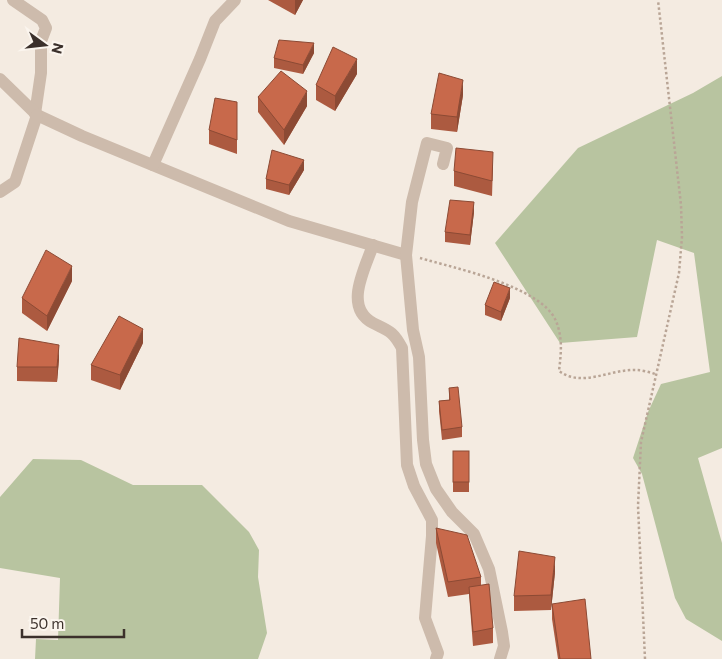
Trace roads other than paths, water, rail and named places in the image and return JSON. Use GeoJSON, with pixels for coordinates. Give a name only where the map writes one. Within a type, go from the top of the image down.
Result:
{"type":"FeatureCollection","features":[{"type":"Feature","properties":{"kind":"street"},"geometry":{"type":"LineString","coordinates":[[0,192],[15,182],[36,114],[41,73],[41,40],[46,28],[42,20],[13,0]]}},
{"type":"Feature","properties":{"kind":"street"},"geometry":{"type":"LineString","coordinates":[[153,165],[215,21],[235,0]]}},
{"type":"Feature","properties":{"kind":"street"},"geometry":{"type":"LineString","coordinates":[[0,79],[36,114],[153,165],[289,220],[406,255]]}},
{"type":"Feature","properties":{"kind":"street"},"geometry":{"type":"LineString","coordinates":[[443,164],[446,148],[427,143],[412,202],[406,255],[413,330],[419,357],[423,440],[426,464],[436,489],[452,512],[474,534],[489,569],[504,646],[500,659]]}},
{"type":"Feature","properties":{"kind":"street"},"geometry":{"type":"LineString","coordinates":[[373,245],[357,294],[359,312],[369,321],[395,334],[402,348],[407,465],[414,486],[432,520],[425,618],[438,653],[436,659]]}}]}
